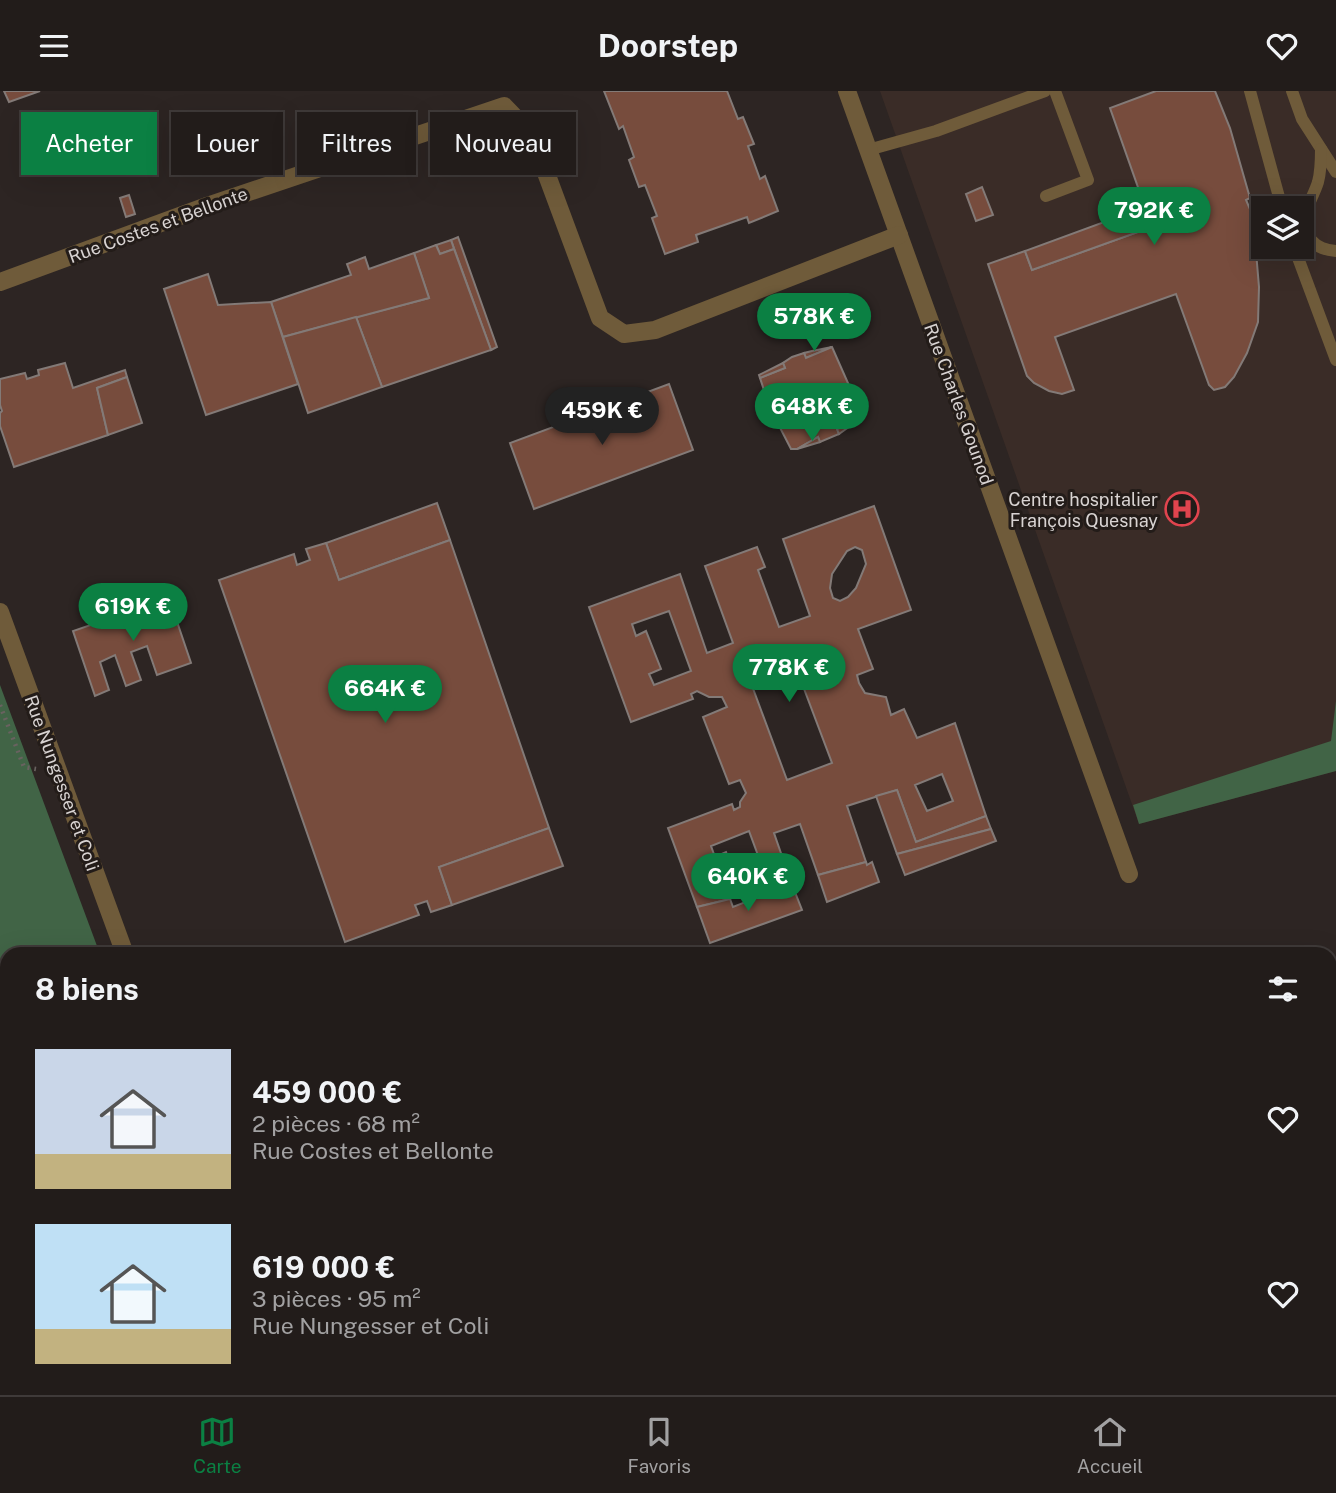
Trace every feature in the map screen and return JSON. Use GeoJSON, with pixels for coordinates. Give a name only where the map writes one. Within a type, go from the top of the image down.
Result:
{"type":"FeatureCollection","features":[{"type":"Feature","properties":{"kind":"street","name":"Rue Charles Gounod"},"geometry":{"type":"LineString","coordinates":[[847,91],[1129,874]]}},
{"type":"Feature","properties":{"kind":"street","name":"Rue Costes et Bellonte"},"geometry":{"type":"LineString","coordinates":[[0,282],[206,206],[504,106],[532,135],[600,319],[624,334],[655,330],[899,235]]}},
{"type":"Feature","properties":{"kind":"street","name":"Rue Nungesser et Coli"},"geometry":{"type":"LineString","coordinates":[[0,612],[122,947]]}},
{"type":"Feature","properties":{"kind":"lane"},"geometry":{"type":"LineString","coordinates":[[868,150],[936,131],[1045,91]]}},
{"type":"Feature","properties":{"kind":"lane"},"geometry":{"type":"LineString","coordinates":[[1046,196],[1088,180],[1055,91]]}},
{"type":"Feature","properties":{"kind":"lane"},"geometry":{"type":"LineString","coordinates":[[1250,91],[1279,196]]}},
{"type":"Feature","properties":{"kind":"lane"},"geometry":{"type":"LineString","coordinates":[[1292,91],[1302,119],[1336,172]]}},
{"type":"Feature","properties":{"kind":"lane"},"geometry":{"type":"LineString","coordinates":[[1321,149],[1318,184],[1305,213],[1304,225],[1315,245],[1336,251]]}},
{"type":"Feature","properties":{"kind":"lane"},"geometry":{"type":"LineString","coordinates":[[1298,259],[1336,360]]}},
{"type":"Feature","properties":{"kind":"path"},"geometry":{"type":"LineString","coordinates":[[0,705],[24,767],[58,772]]}},
{"type":"Feature","properties":{"kind":"shaded area","name":"Centre hospitalier François Quesnay"},"geometry":{"type":"Polygon","coordinates":[[[880,91],[1336,91],[1336,771],[1139,824],[880,91]]]}},
{"type":"Feature","properties":{"kind":"green space"},"geometry":{"type":"Polygon","coordinates":[[[0,685],[97,947],[0,947],[0,685]]]}},
{"type":"Feature","properties":{"kind":"green space"},"geometry":{"type":"Polygon","coordinates":[[[1336,701],[1336,771],[1139,824],[1133,805],[1331,741],[1336,701]]]}},
{"type":"Feature","properties":{"kind":"building"},"geometry":{"type":"Polygon","coordinates":[[[4,91],[40,91],[9,102],[4,91]]]}},
{"type":"Feature","properties":{"kind":"building"},"geometry":{"type":"Polygon","coordinates":[[[604,91],[727,91],[738,119],[743,117],[754,144],[748,146],[760,179],[765,176],[778,211],[749,223],[747,217],[696,235],[698,242],[665,254],[652,218],[657,216],[645,185],[639,187],[629,160],[634,157],[623,126],[619,129],[604,91]]]}},
{"type":"Feature","properties":{"kind":"building"},"geometry":{"type":"Polygon","coordinates":[[[1156,91],[1215,91],[1230,128],[1250,198],[1246,200],[1251,211],[1251,259],[1257,259],[1259,287],[1258,322],[1247,353],[1234,377],[1225,387],[1214,390],[1209,385],[1176,294],[1055,337],[1074,390],[1062,394],[1049,391],[1027,376],[988,264],[1025,251],[1032,270],[1152,227],[1110,108],[1156,91]]]}},
{"type":"Feature","properties":{"kind":"building"},"geometry":{"type":"Polygon","coordinates":[[[982,187],[993,215],[976,221],[966,194],[982,187]]]}},
{"type":"Feature","properties":{"kind":"building"},"geometry":{"type":"Polygon","coordinates":[[[129,195],[135,214],[126,217],[120,198],[129,195]]]}},
{"type":"Feature","properties":{"kind":"building"},"geometry":{"type":"Polygon","coordinates":[[[1145,207],[1152,227],[1032,270],[1025,251],[1145,207]]]}},
{"type":"Feature","properties":{"kind":"building"},"geometry":{"type":"Polygon","coordinates":[[[458,237],[497,347],[491,350],[451,240],[458,237]]]}},
{"type":"Feature","properties":{"kind":"building"},"geometry":{"type":"Polygon","coordinates":[[[451,240],[454,249],[440,254],[436,245],[451,240]]]}},
{"type":"Feature","properties":{"kind":"building"},"geometry":{"type":"Polygon","coordinates":[[[436,245],[440,254],[454,249],[491,350],[382,387],[356,317],[429,298],[414,253],[436,245]]]}},
{"type":"Feature","properties":{"kind":"building"},"geometry":{"type":"Polygon","coordinates":[[[414,253],[429,298],[283,337],[271,302],[351,275],[347,264],[365,257],[369,269],[414,253]]]}},
{"type":"Feature","properties":{"kind":"building"},"geometry":{"type":"Polygon","coordinates":[[[208,274],[218,305],[271,302],[298,384],[206,415],[164,289],[208,274]]]}},
{"type":"Feature","properties":{"kind":"building"},"geometry":{"type":"Polygon","coordinates":[[[356,317],[382,387],[308,413],[283,337],[356,317]]]}},
{"type":"Feature","properties":{"kind":"building"},"geometry":{"type":"Polygon","coordinates":[[[832,347],[806,358],[804,353],[812,351],[832,347]]]}},
{"type":"Feature","properties":{"kind":"building"},"geometry":{"type":"Polygon","coordinates":[[[832,347],[863,417],[837,429],[839,434],[820,442],[818,437],[797,449],[791,449],[774,416],[768,419],[762,401],[767,399],[760,378],[785,368],[783,363],[792,357],[804,353],[806,358],[832,347]]]}},
{"type":"Feature","properties":{"kind":"building"},"geometry":{"type":"Polygon","coordinates":[[[65,363],[73,388],[125,370],[127,377],[97,388],[108,435],[14,467],[0,426],[0,379],[25,373],[27,379],[39,375],[38,370],[65,363]]]}},
{"type":"Feature","properties":{"kind":"building"},"geometry":{"type":"Polygon","coordinates":[[[783,363],[785,368],[760,378],[759,375],[783,363]]]}},
{"type":"Feature","properties":{"kind":"building"},"geometry":{"type":"Polygon","coordinates":[[[127,377],[142,423],[108,435],[97,388],[127,377]]]}},
{"type":"Feature","properties":{"kind":"building"},"geometry":{"type":"Polygon","coordinates":[[[669,384],[693,450],[534,509],[510,443],[669,384]]]}},
{"type":"Feature","properties":{"kind":"building"},"geometry":{"type":"Polygon","coordinates":[[[863,417],[839,434],[837,429],[863,417]]]}},
{"type":"Feature","properties":{"kind":"building"},"geometry":{"type":"Polygon","coordinates":[[[818,437],[820,442],[797,449],[818,437]]]}},
{"type":"Feature","properties":{"kind":"building"},"geometry":{"type":"Polygon","coordinates":[[[437,503],[450,540],[339,580],[326,543],[437,503]]]}},
{"type":"Feature","properties":{"kind":"building"},"geometry":{"type":"Polygon","coordinates":[[[874,506],[911,610],[858,629],[873,669],[857,675],[859,683],[865,693],[886,697],[891,715],[904,709],[917,738],[955,723],[986,816],[916,842],[897,790],[847,806],[866,862],[818,875],[800,824],[774,833],[791,882],[770,888],[749,831],[711,846],[715,857],[726,852],[741,891],[729,896],[730,899],[697,907],[668,828],[732,804],[734,810],[740,807],[746,793],[740,780],[729,784],[703,717],[727,707],[722,697],[709,697],[697,691],[691,694],[693,699],[631,722],[589,607],[680,574],[707,653],[733,643],[705,566],[757,547],[765,567],[758,570],[779,627],[810,616],[783,539],[874,506]],[[855,547],[847,551],[832,574],[830,588],[833,598],[840,601],[856,588],[866,564],[862,550],[855,547]],[[669,611],[632,624],[636,636],[646,631],[661,669],[649,674],[654,685],[691,671],[669,611]],[[795,665],[751,683],[787,780],[832,763],[795,665]],[[942,774],[915,785],[927,811],[953,801],[942,774]]]}},
{"type":"Feature","properties":{"kind":"building"},"geometry":{"type":"Polygon","coordinates":[[[450,540],[549,828],[439,867],[452,905],[431,912],[427,901],[415,905],[419,915],[345,942],[219,580],[294,554],[297,565],[310,560],[306,549],[326,543],[339,580],[450,540]]]}},
{"type":"Feature","properties":{"kind":"building"},"geometry":{"type":"Polygon","coordinates":[[[169,598],[191,663],[157,675],[147,646],[131,652],[141,680],[126,686],[115,655],[100,662],[109,690],[95,696],[73,631],[169,598]]]}},
{"type":"Feature","properties":{"kind":"building"},"geometry":{"type":"Polygon","coordinates":[[[897,790],[916,842],[986,816],[991,829],[897,854],[876,796],[897,790]]]}},
{"type":"Feature","properties":{"kind":"building"},"geometry":{"type":"Polygon","coordinates":[[[549,828],[563,866],[452,905],[439,867],[549,828]]]}},
{"type":"Feature","properties":{"kind":"building"},"geometry":{"type":"Polygon","coordinates":[[[991,829],[996,841],[905,875],[897,854],[991,829]]]}},
{"type":"Feature","properties":{"kind":"building"},"geometry":{"type":"Polygon","coordinates":[[[866,862],[867,865],[872,862],[879,882],[827,902],[818,875],[866,862]]]}},
{"type":"Feature","properties":{"kind":"building"},"geometry":{"type":"Polygon","coordinates":[[[791,882],[802,910],[710,943],[697,907],[730,899],[733,907],[771,892],[770,888],[791,882]]]}},
{"type":"Feature","properties":{"kind":"place","name":"Centre hospitalier François Quesnay"},"geometry":{"type":"Point","coordinates":[1182,509]}}]}
